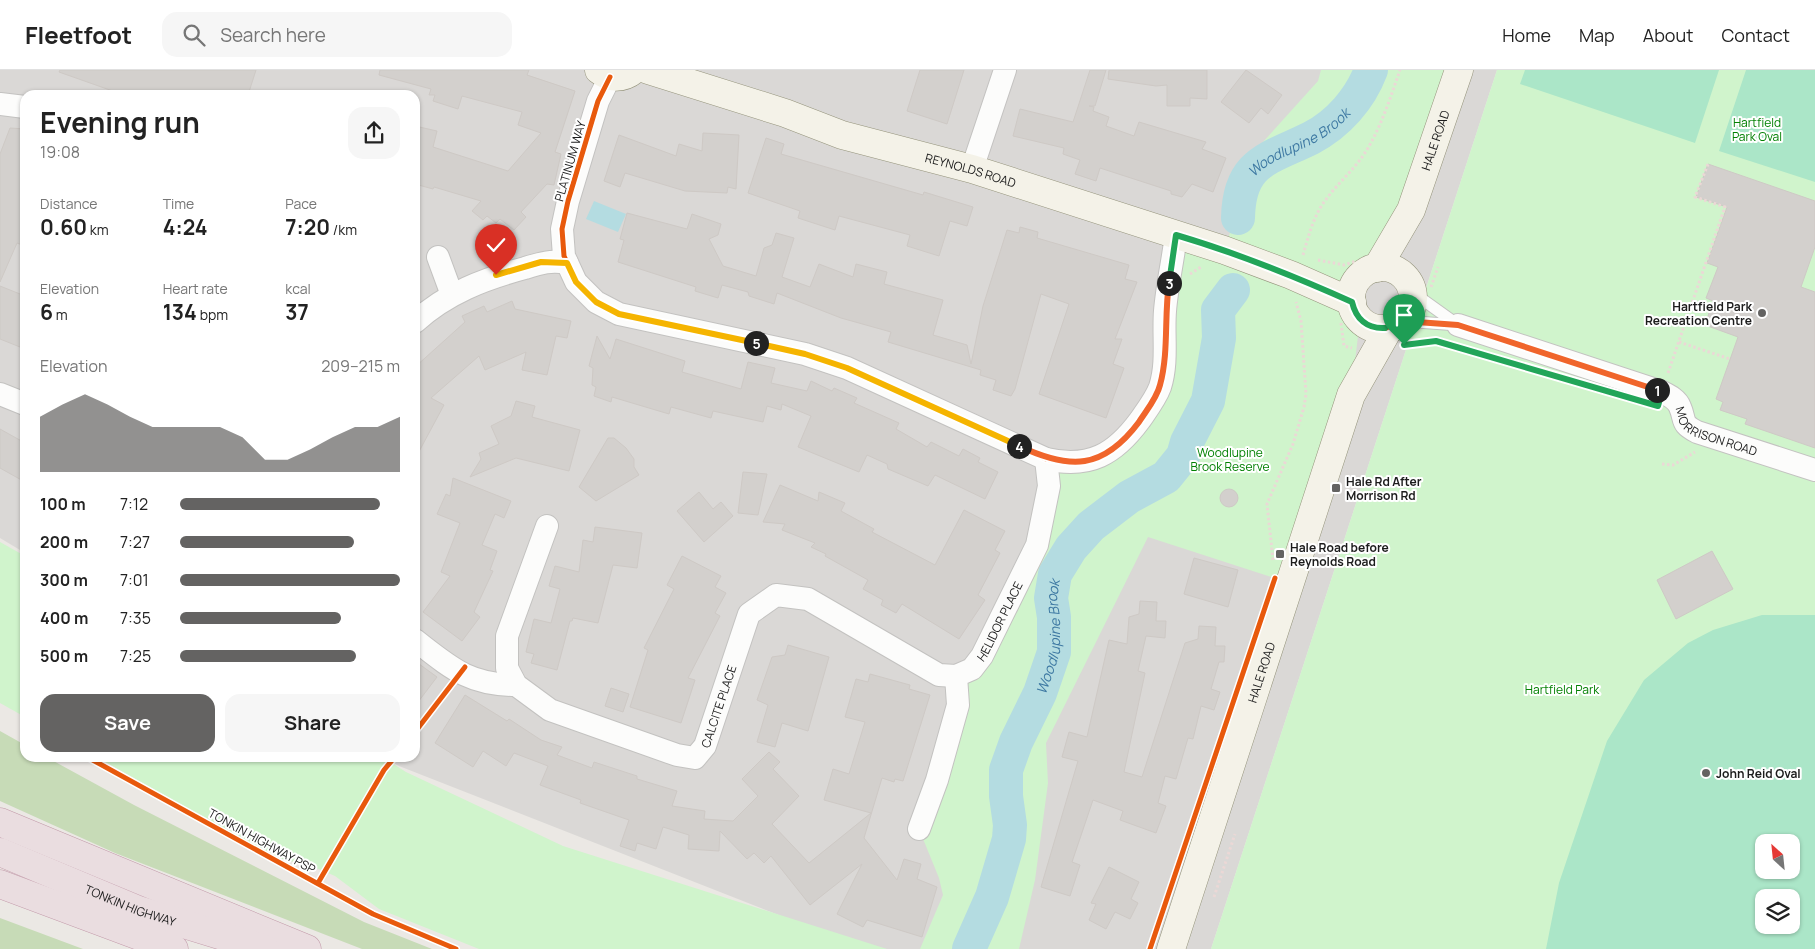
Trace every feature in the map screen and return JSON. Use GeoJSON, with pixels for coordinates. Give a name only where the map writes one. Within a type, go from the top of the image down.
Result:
{"type":"FeatureCollection","features":[{"type":"Feature","properties":{"kind":"highway"},"geometry":{"type":"LineString","coordinates":[[0,822],[307,949]]}},
{"type":"Feature","properties":{"kind":"highway","name":"TONKIN HIGHWAY"},"geometry":{"type":"LineString","coordinates":[[0,852],[138,910],[265,949]]}},
{"type":"Feature","properties":{"kind":"highway"},"geometry":{"type":"LineString","coordinates":[[0,884],[174,949]]}},
{"type":"Feature","properties":{"kind":"main road","name":"REYNOLDS ROAD"},"geometry":{"type":"LineString","coordinates":[[648,70],[785,113],[842,135],[972,170],[1224,250],[1295,275],[1362,291]]}},
{"type":"Feature","properties":{"kind":"main road","name":"HALE ROAD"},"geometry":{"type":"LineString","coordinates":[[1171,949],[1352,395],[1362,291],[1411,210],[1459,70]]}},
{"type":"Feature","properties":{"kind":"main road","name":"HALE ROAD"},"geometry":{"type":"LineString","coordinates":[[1411,210],[1417,288]]}},
{"type":"Feature","properties":{"kind":"main road"},"geometry":{"type":"LineString","coordinates":[[1395,270],[1417,288],[1410,312],[1397,332],[1368,326],[1362,291],[1395,270]]}},
{"type":"Feature","properties":{"kind":"main road","name":"HALE ROAD"},"geometry":{"type":"LineString","coordinates":[[1352,395],[1397,332]]}},
{"type":"Feature","properties":{"kind":"street"},"geometry":{"type":"LineString","coordinates":[[972,170],[1005,70]]}},
{"type":"Feature","properties":{"kind":"street","name":"PLATINUM WAY"},"geometry":{"type":"LineString","coordinates":[[614,72],[598,101],[568,201],[562,229],[564,256],[567,263],[576,282],[596,302],[619,314],[805,354],[847,368],[1053,460],[1082,461],[1113,450],[1125,440],[1145,413],[1160,387],[1165,358],[1165,312],[1176,235]]}},
{"type":"Feature","properties":{"kind":"street"},"geometry":{"type":"LineString","coordinates":[[0,104],[20,106]]}},
{"type":"Feature","properties":{"kind":"street"},"geometry":{"type":"LineString","coordinates":[[438,257],[452,295]]}},
{"type":"Feature","properties":{"kind":"street"},"geometry":{"type":"LineString","coordinates":[[420,318],[463,288],[496,275],[541,262],[567,263]]}},
{"type":"Feature","properties":{"kind":"street","name":"MORRISON ROAD"},"geometry":{"type":"LineString","coordinates":[[1455,336],[1662,392],[1676,401],[1681,407],[1684,422],[1690,428],[1714,439],[1815,470]]}},
{"type":"Feature","properties":{"kind":"street"},"geometry":{"type":"LineString","coordinates":[[0,394],[20,402]]}},
{"type":"Feature","properties":{"kind":"street","name":"HELIDOR PLACE"},"geometry":{"type":"LineString","coordinates":[[956,676],[972,668],[982,656],[1037,545],[1053,460]]}},
{"type":"Feature","properties":{"kind":"street"},"geometry":{"type":"LineString","coordinates":[[516,686],[507,668],[507,636],[547,526]]}},
{"type":"Feature","properties":{"kind":"street","name":"CALCITE PLACE"},"geometry":{"type":"LineString","coordinates":[[516,686],[550,710],[677,755],[695,758],[705,746],[749,614],[776,595],[808,599],[939,675],[956,676]]}},
{"type":"Feature","properties":{"kind":"street"},"geometry":{"type":"LineString","coordinates":[[420,644],[460,674],[473,680],[487,684],[516,686]]}},
{"type":"Feature","properties":{"kind":"street"},"geometry":{"type":"LineString","coordinates":[[919,829],[937,780],[958,705],[956,676]]}},
{"type":"Feature","properties":{"kind":"lane","name":"MORRISON ROAD"},"geometry":{"type":"LineString","coordinates":[[1417,288],[1455,336]]}},
{"type":"Feature","properties":{"kind":"lane","name":"MORRISON ROAD"},"geometry":{"type":"LineString","coordinates":[[1397,332],[1455,336]]}},
{"type":"Feature","properties":{"kind":"path"},"geometry":{"type":"LineString","coordinates":[[1274,564],[1267,504],[1293,444],[1304,407],[1306,388],[1301,321],[1294,291],[1295,275],[1310,227],[1322,204],[1352,171],[1368,148],[1391,98],[1400,70]]}},
{"type":"Feature","properties":{"kind":"path"},"geometry":{"type":"LineString","coordinates":[[1662,392],[1725,207],[1695,198],[1708,164]]}},
{"type":"Feature","properties":{"kind":"path"},"geometry":{"type":"LineString","coordinates":[[1417,288],[1438,267]]}},
{"type":"Feature","properties":{"kind":"path"},"geometry":{"type":"LineString","coordinates":[[1397,332],[1414,342],[1436,341],[1455,336]]}},
{"type":"Feature","properties":{"kind":"path"},"geometry":{"type":"LineString","coordinates":[[1679,342],[1730,359]]}},
{"type":"Feature","properties":{"kind":"path"},"geometry":{"type":"LineString","coordinates":[[1662,464],[1673,465],[1686,459],[1714,439]]}},
{"type":"Feature","properties":{"kind":"shaded area"},"geometry":{"type":"Polygon","coordinates":[[[0,70],[1497,70],[1211,949],[865,949],[392,762],[420,762],[420,90],[20,90],[20,550],[0,538],[0,70]]]}},
{"type":"Feature","properties":{"kind":"green space","name":"Woodlupine Brook Reserve"},"geometry":{"type":"Polygon","coordinates":[[[1321,70],[1459,70],[1368,271],[1355,287],[1353,300],[1356,313],[1360,319],[1351,395],[1290,583],[1148,537],[1046,743],[1048,783],[1035,880],[1019,949],[920,949],[943,895],[939,878],[919,829],[972,669],[1061,462],[1082,461],[1145,413],[1176,235],[1224,249],[1263,142],[1318,81],[1321,70]]]}},
{"type":"Feature","properties":{"kind":"green space","name":"Hartfield Park"},"geometry":{"type":"Polygon","coordinates":[[[1497,70],[1815,70],[1815,949],[1211,949],[1497,70]]]}},
{"type":"Feature","properties":{"kind":"green space"},"geometry":{"type":"Polygon","coordinates":[[[1525,70],[1719,70],[1695,143],[1520,84],[1525,70]]]}},
{"type":"Feature","properties":{"kind":"green space","name":"Hartfield Park Oval"},"geometry":{"type":"Polygon","coordinates":[[[1746,70],[1815,70],[1815,182],[1719,151],[1746,70]]]}},
{"type":"Feature","properties":{"kind":"green space"},"geometry":{"type":"Polygon","coordinates":[[[0,542],[20,553],[20,714],[0,703],[0,542]]]}},
{"type":"Feature","properties":{"kind":"green space","name":"John Reid Oval"},"geometry":{"type":"Polygon","coordinates":[[[1762,615],[1815,615],[1815,949],[1546,949],[1559,883],[1607,741],[1644,680],[1688,643],[1713,630],[1762,615]]]}},
{"type":"Feature","properties":{"kind":"green space"},"geometry":{"type":"Polygon","coordinates":[[[0,731],[20,742],[20,762],[55,762],[134,805],[364,922],[432,949],[362,949],[115,853],[0,801],[0,731]]]}},
{"type":"Feature","properties":{"kind":"green space"},"geometry":{"type":"Polygon","coordinates":[[[105,762],[390,762],[406,772],[563,846],[887,949],[479,949],[379,909],[335,876],[314,867],[275,857],[105,762]]]}},
{"type":"Feature","properties":{"kind":"green space"},"geometry":{"type":"Polygon","coordinates":[[[0,918],[83,949],[0,949],[0,918]]]}},
{"type":"Feature","properties":{"kind":"water"},"geometry":{"type":"Polygon","coordinates":[[[594,201],[626,214],[618,232],[586,219],[594,201]]]}},
{"type":"Feature","properties":{"kind":"building"},"geometry":{"type":"Polygon","coordinates":[[[60,70],[256,70],[250,90],[110,90],[59,72],[60,70]]]}},
{"type":"Feature","properties":{"kind":"building"},"geometry":{"type":"Polygon","coordinates":[[[380,70],[529,70],[527,75],[575,91],[555,152],[561,154],[554,185],[547,184],[521,212],[526,217],[514,230],[500,219],[496,223],[487,216],[483,220],[472,211],[481,201],[434,187],[433,189],[420,185],[420,127],[437,131],[433,147],[508,171],[541,133],[518,125],[522,112],[462,96],[458,109],[433,101],[435,95],[429,95],[431,89],[379,75],[380,70]]]}},
{"type":"Feature","properties":{"kind":"building"},"geometry":{"type":"Polygon","coordinates":[[[920,70],[964,70],[947,124],[907,111],[920,70]]]}},
{"type":"Feature","properties":{"kind":"building"},"geometry":{"type":"Polygon","coordinates":[[[1090,70],[1106,70],[1095,106],[1089,106],[1094,107],[1093,111],[1109,117],[1106,126],[1134,136],[1139,122],[1206,142],[1202,149],[1226,158],[1213,192],[1192,184],[1182,197],[1171,194],[1171,191],[1100,168],[1096,181],[1075,174],[1080,160],[1063,154],[1064,148],[1013,136],[1020,109],[1073,122],[1090,70]]]}},
{"type":"Feature","properties":{"kind":"building"},"geometry":{"type":"Polygon","coordinates":[[[1109,70],[1207,70],[1207,99],[1190,98],[1190,106],[1167,106],[1167,85],[1156,86],[1108,79],[1109,70]]]}},
{"type":"Feature","properties":{"kind":"building"},"geometry":{"type":"Polygon","coordinates":[[[1246,70],[1282,95],[1268,114],[1261,108],[1249,123],[1221,102],[1246,70]]]}},
{"type":"Feature","properties":{"kind":"building"},"geometry":{"type":"Polygon","coordinates":[[[10,128],[20,129],[20,244],[17,243],[0,282],[0,154],[10,128]]]}},
{"type":"Feature","properties":{"kind":"building"},"geometry":{"type":"Polygon","coordinates":[[[703,133],[739,135],[736,189],[728,187],[727,193],[685,191],[625,173],[620,187],[604,181],[619,135],[676,156],[679,144],[702,151],[703,133]]]}},
{"type":"Feature","properties":{"kind":"building"},"geometry":{"type":"Polygon","coordinates":[[[766,138],[784,144],[781,154],[923,195],[924,192],[973,207],[967,226],[950,221],[939,256],[907,246],[910,235],[839,216],[835,230],[798,218],[800,211],[748,193],[766,138]]]}},
{"type":"Feature","properties":{"kind":"building","name":"Hartfield Park Recreation Centre"},"geometry":{"type":"Polygon","coordinates":[[[1708,164],[1815,201],[1815,247],[1801,287],[1815,292],[1815,448],[1745,424],[1747,419],[1720,410],[1723,402],[1716,399],[1738,337],[1705,325],[1713,301],[1706,298],[1718,267],[1707,263],[1727,207],[1696,197],[1708,164]]]}},
{"type":"Feature","properties":{"kind":"building"},"geometry":{"type":"Polygon","coordinates":[[[627,213],[687,229],[692,214],[721,224],[718,235],[709,239],[723,266],[756,276],[764,248],[772,245],[776,233],[794,238],[782,277],[810,287],[819,264],[853,277],[856,264],[887,272],[884,284],[943,300],[933,335],[967,345],[971,364],[983,306],[1007,230],[1019,233],[1020,227],[1038,232],[1037,238],[1129,265],[1125,279],[1137,282],[1115,339],[1122,339],[1113,364],[1124,368],[1106,418],[1039,394],[1069,304],[1041,294],[1015,389],[1011,396],[993,390],[996,380],[980,375],[981,370],[888,342],[891,332],[841,318],[777,293],[774,304],[749,296],[748,292],[722,285],[718,298],[695,291],[696,287],[618,262],[624,240],[620,239],[627,213]]]}},
{"type":"Feature","properties":{"kind":"building"},"geometry":{"type":"Polygon","coordinates":[[[0,286],[20,294],[20,347],[0,339],[0,286]]]}},
{"type":"Feature","properties":{"kind":"building"},"geometry":{"type":"Polygon","coordinates":[[[512,301],[515,309],[571,321],[567,338],[556,336],[547,375],[522,370],[526,352],[485,370],[479,356],[431,398],[444,405],[420,450],[420,362],[465,322],[462,316],[484,306],[487,312],[512,301]]]}},
{"type":"Feature","properties":{"kind":"building"},"geometry":{"type":"Polygon","coordinates":[[[597,336],[610,359],[616,339],[685,361],[682,372],[741,389],[748,362],[775,368],[771,383],[807,391],[811,381],[832,391],[834,388],[857,398],[854,403],[899,423],[896,429],[927,447],[931,442],[959,456],[963,449],[980,458],[978,462],[998,472],[985,499],[935,475],[928,486],[888,469],[887,464],[867,455],[859,472],[798,447],[811,416],[782,404],[781,410],[767,406],[763,422],[713,411],[711,418],[671,407],[669,414],[612,397],[611,402],[594,396],[596,387],[592,385],[593,368],[589,366],[597,336]]]}},
{"type":"Feature","properties":{"kind":"building"},"geometry":{"type":"Polygon","coordinates":[[[516,401],[535,406],[532,417],[580,430],[569,471],[516,458],[470,477],[481,459],[479,453],[499,444],[491,426],[511,416],[516,401]]]}},
{"type":"Feature","properties":{"kind":"building"},"geometry":{"type":"Polygon","coordinates":[[[0,429],[20,440],[20,479],[0,468],[0,429]]]}},
{"type":"Feature","properties":{"kind":"building"},"geometry":{"type":"Polygon","coordinates":[[[608,438],[614,438],[626,448],[634,459],[634,467],[639,475],[596,501],[579,487],[608,438]]]}},
{"type":"Feature","properties":{"kind":"building"},"geometry":{"type":"Polygon","coordinates":[[[743,472],[767,474],[758,515],[738,513],[743,472]]]}},
{"type":"Feature","properties":{"kind":"building"},"geometry":{"type":"Polygon","coordinates":[[[453,478],[511,501],[504,518],[495,514],[482,545],[497,551],[490,570],[493,571],[474,612],[480,617],[462,641],[423,612],[450,576],[441,572],[460,523],[437,514],[446,494],[450,496],[453,478]]]}},
{"type":"Feature","properties":{"kind":"building"},"geometry":{"type":"Polygon","coordinates":[[[780,485],[818,501],[819,492],[845,503],[841,511],[874,529],[872,532],[935,565],[964,510],[1005,531],[995,550],[1000,553],[978,595],[985,600],[959,639],[902,604],[896,613],[881,605],[883,600],[863,589],[868,580],[811,547],[815,543],[782,530],[785,524],[763,522],[780,485]]]}},
{"type":"Feature","properties":{"kind":"building"},"geometry":{"type":"Polygon","coordinates":[[[1229,489],[1235,492],[1238,498],[1235,504],[1229,507],[1223,504],[1220,498],[1223,492],[1229,489]]]}},
{"type":"Feature","properties":{"kind":"building"},"geometry":{"type":"Polygon","coordinates":[[[699,492],[713,509],[721,502],[733,516],[704,542],[677,511],[699,492]]]}},
{"type":"Feature","properties":{"kind":"building"},"geometry":{"type":"Polygon","coordinates":[[[595,527],[642,533],[637,568],[613,565],[598,623],[573,618],[570,621],[557,670],[531,663],[534,654],[526,652],[534,619],[551,623],[560,589],[549,586],[555,566],[579,572],[583,540],[593,542],[595,527]]]}},
{"type":"Feature","properties":{"kind":"building"},"geometry":{"type":"Polygon","coordinates":[[[1712,551],[1733,589],[1676,619],[1657,580],[1712,551]]]}},
{"type":"Feature","properties":{"kind":"building"},"geometry":{"type":"Polygon","coordinates":[[[682,556],[721,576],[715,587],[726,593],[715,613],[720,616],[688,678],[695,680],[681,723],[630,707],[648,650],[644,648],[674,589],[667,585],[682,556]]]}},
{"type":"Feature","properties":{"kind":"building"},"geometry":{"type":"Polygon","coordinates":[[[1194,558],[1238,570],[1228,607],[1184,594],[1194,558]]]}},
{"type":"Feature","properties":{"kind":"building"},"geometry":{"type":"Polygon","coordinates":[[[1140,601],[1157,602],[1156,621],[1166,621],[1165,638],[1146,636],[1138,671],[1145,673],[1124,772],[1142,777],[1185,643],[1198,639],[1199,626],[1216,627],[1215,646],[1225,646],[1224,662],[1219,662],[1211,689],[1220,692],[1214,710],[1201,706],[1193,739],[1188,738],[1176,779],[1165,776],[1158,803],[1166,806],[1156,833],[1120,820],[1123,811],[1093,800],[1072,862],[1080,865],[1070,896],[1041,887],[1078,761],[1062,757],[1069,732],[1087,737],[1109,640],[1127,644],[1129,617],[1139,614],[1140,601]]]}},
{"type":"Feature","properties":{"kind":"building"},"geometry":{"type":"Polygon","coordinates":[[[788,645],[829,657],[808,731],[782,723],[775,747],[757,742],[768,705],[757,700],[772,657],[785,655],[788,645]]]}},
{"type":"Feature","properties":{"kind":"building"},"geometry":{"type":"Polygon","coordinates":[[[420,665],[437,677],[420,699],[420,665]]]}},
{"type":"Feature","properties":{"kind":"building"},"geometry":{"type":"Polygon","coordinates":[[[870,674],[910,685],[909,689],[930,695],[903,781],[895,779],[894,782],[882,778],[864,838],[897,880],[904,859],[921,864],[917,879],[937,887],[922,937],[867,920],[863,927],[837,914],[862,864],[810,905],[771,856],[764,863],[754,853],[747,859],[720,831],[719,851],[688,849],[689,835],[663,827],[656,849],[637,843],[635,851],[620,846],[629,820],[580,803],[581,800],[540,785],[548,766],[514,753],[506,766],[483,751],[473,767],[435,743],[465,695],[507,721],[509,719],[541,740],[562,747],[557,755],[592,768],[594,762],[637,776],[637,779],[677,791],[672,806],[705,811],[704,819],[733,821],[758,796],[742,779],[769,752],[780,762],[773,769],[799,796],[772,824],[809,863],[871,813],[824,800],[833,769],[849,774],[865,722],[845,717],[856,679],[868,682],[870,674]]]}},
{"type":"Feature","properties":{"kind":"building"},"geometry":{"type":"Polygon","coordinates":[[[611,688],[629,694],[623,712],[605,706],[611,688]]]}},
{"type":"Feature","properties":{"kind":"building"},"geometry":{"type":"Polygon","coordinates":[[[1109,867],[1139,882],[1131,899],[1138,903],[1130,919],[1115,912],[1106,929],[1089,920],[1096,904],[1091,903],[1109,867]]]}},
{"type":"Feature","properties":{"kind":"waterway","name":"Woodlupine Brook"},"geometry":{"type":"LineString","coordinates":[[1238,218],[1240,199],[1244,184],[1250,173],[1259,164],[1311,138],[1330,126],[1354,101],[1371,70]]}},
{"type":"Feature","properties":{"kind":"waterway","name":"Woodlupine Brook"},"geometry":{"type":"LineString","coordinates":[[969,949],[992,897],[1009,839],[1010,825],[1006,796],[1006,770],[1016,742],[1040,693],[1054,652],[1054,617],[1051,598],[1055,574],[1071,548],[1091,526],[1129,497],[1166,477],[1183,456],[1187,442],[1208,401],[1219,338],[1218,310],[1233,290]]}},
{"type":"Feature","properties":{"kind":"cycle path"},"geometry":{"type":"LineString","coordinates":[[610,77],[598,101],[568,201],[562,229],[564,256],[576,282],[596,302],[619,314],[805,354],[847,368],[1046,459],[1076,462],[1100,456],[1111,450],[1131,432],[1154,400],[1160,387],[1164,368],[1165,311],[1176,235]]}},
{"type":"Feature","properties":{"kind":"cycle path"},"geometry":{"type":"LineString","coordinates":[[1150,949],[1275,578]]}},
{"type":"Feature","properties":{"kind":"cycle path"},"geometry":{"type":"LineString","coordinates":[[420,726],[465,667]]}},
{"type":"Feature","properties":{"kind":"cycle path","name":"TONKIN HIGHWAY PSP"},"geometry":{"type":"LineString","coordinates":[[96,762],[373,914],[456,949]]}},
{"type":"Feature","properties":{"kind":"cycle path","name":"TONKIN HIGHWAY PSP"},"geometry":{"type":"LineString","coordinates":[[318,883],[384,770],[391,762]]}},
{"type":"Feature","properties":{"kind":"place","name":"Hartfield Park Recreation Centre"},"geometry":{"type":"Point","coordinates":[1762,313]}},
{"type":"Feature","properties":{"kind":"place","name":"Hale Rd After Morrison Rd"},"geometry":{"type":"Point","coordinates":[1336,488]}},
{"type":"Feature","properties":{"kind":"place","name":"Hale Road before Reynolds Road"},"geometry":{"type":"Point","coordinates":[1280,554]}},
{"type":"Feature","properties":{"kind":"place","name":"John Reid Oval"},"geometry":{"type":"Point","coordinates":[1706,773]}},
{"type":"Feature","properties":{"kind":"route"},"geometry":{"type":"LineString","coordinates":[[496,275],[541,262],[556,261],[567,263],[576,282],[596,302],[619,314],[805,354],[847,368],[925,402],[1046,459],[1061,462],[1082,461],[1106,454],[1125,440],[1145,413],[1160,387],[1165,358],[1165,312],[1176,235],[1224,250],[1291,275],[1352,302],[1354,311],[1368,326],[1378,329],[1389,328],[1403,321],[1458,325],[1662,392],[1658,406],[1436,341],[1414,342],[1404,345]]}}]}
